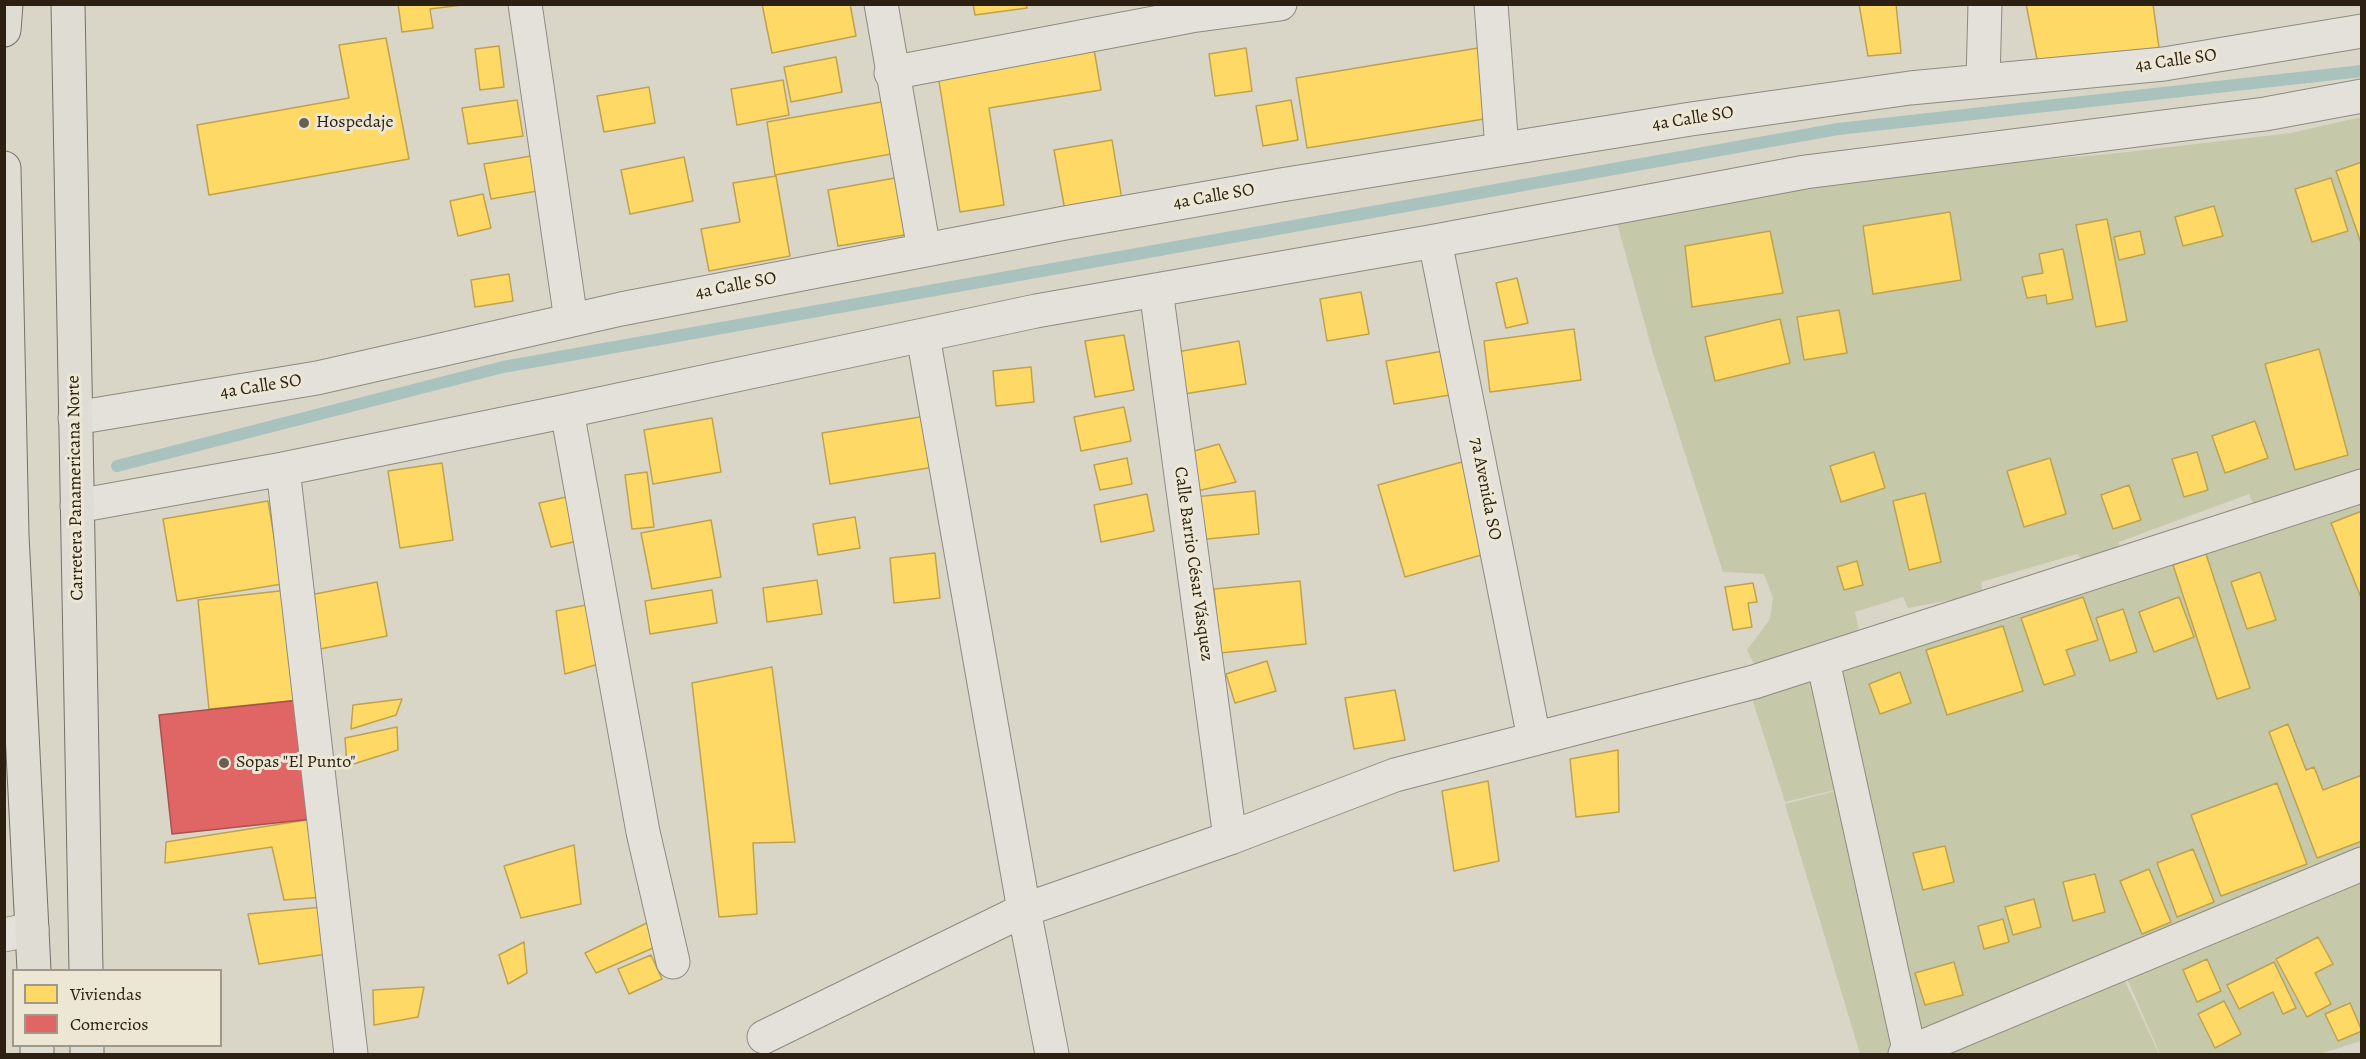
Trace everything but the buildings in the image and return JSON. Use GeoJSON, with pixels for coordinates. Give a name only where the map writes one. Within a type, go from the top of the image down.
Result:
{"type":"FeatureCollection","features":[{"type":"Feature","properties":{"kind":"highway"},"geometry":{"type":"LineString","coordinates":[[4,30],[6,4]]}},
{"type":"Feature","properties":{"kind":"highway","name":"Carretera Panamericana Norte"},"geometry":{"type":"LineString","coordinates":[[68,4],[86,969]]}},
{"type":"Feature","properties":{"kind":"highway"},"geometry":{"type":"LineString","coordinates":[[72,285],[88,52],[88,4]]}},
{"type":"Feature","properties":{"kind":"highway"},"geometry":{"type":"LineString","coordinates":[[4,168],[18,932],[34,969]]}},
{"type":"Feature","properties":{"kind":"street"},"geometry":{"type":"LineString","coordinates":[[525,4],[571,320]]}},
{"type":"Feature","properties":{"kind":"street"},"geometry":{"type":"LineString","coordinates":[[881,4],[891,73],[924,250]]}},
{"type":"Feature","properties":{"kind":"street"},"geometry":{"type":"LineString","coordinates":[[891,73],[1191,16],[1280,4]]}},
{"type":"Feature","properties":{"kind":"street"},"geometry":{"type":"LineString","coordinates":[[1491,4],[1502,149]]}},
{"type":"Feature","properties":{"kind":"street"},"geometry":{"type":"LineString","coordinates":[[1983,81],[1985,4]]}},
{"type":"Feature","properties":{"kind":"street","name":"4a Calle SO"},"geometry":{"type":"LineString","coordinates":[[75,418],[318,378],[571,320],[1065,223],[1281,185],[1806,102],[1910,88],[2164,64],[2361,31]]}},
{"type":"Feature","properties":{"kind":"street"},"geometry":{"type":"LineString","coordinates":[[77,506],[283,469],[1036,311],[1435,241],[1805,172],[2265,114],[2361,96]]}},
{"type":"Feature","properties":{"kind":"street","name":"7a Avenida SO"},"geometry":{"type":"LineString","coordinates":[[1435,241],[1534,738]]}},
{"type":"Feature","properties":{"kind":"street","name":"Calle Barrio César Vásquez"},"geometry":{"type":"LineString","coordinates":[[1156,290],[1230,838]]}},
{"type":"Feature","properties":{"kind":"street"},"geometry":{"type":"LineString","coordinates":[[923,336],[1024,910],[1052,1054]]}},
{"type":"Feature","properties":{"kind":"street"},"geometry":{"type":"LineString","coordinates":[[567,411],[643,832],[673,962]]}},
{"type":"Feature","properties":{"kind":"street"},"geometry":{"type":"LineString","coordinates":[[283,469],[351,1054]]}},
{"type":"Feature","properties":{"kind":"street"},"geometry":{"type":"LineString","coordinates":[[764,1037],[1024,910],[1230,838],[1395,775],[1754,682],[2361,486]]}},
{"type":"Feature","properties":{"kind":"street"},"geometry":{"type":"LineString","coordinates":[[1822,661],[1908,1054],[2361,864]]}},
{"type":"Feature","properties":{"kind":"green space"},"geometry":{"type":"Polygon","coordinates":[[[2361,117],[2361,474],[2254,505],[2249,494],[2119,542],[2118,551],[2085,562],[2077,554],[1981,582],[1983,594],[1908,608],[1903,597],[1855,612],[1860,635],[1754,664],[1747,650],[1770,619],[1773,598],[1764,574],[1723,572],[1654,357],[1617,223],[1818,186],[2011,162],[2110,154],[2291,133],[2361,117]]]}},
{"type":"Feature","properties":{"kind":"green space"},"geometry":{"type":"Polygon","coordinates":[[[2361,497],[2361,852],[1920,1033],[1839,669],[2361,497]]]}},
{"type":"Feature","properties":{"kind":"green space"},"geometry":{"type":"Polygon","coordinates":[[[1817,675],[1843,788],[1785,802],[1751,695],[1817,675]]]}},
{"type":"Feature","properties":{"kind":"green space"},"geometry":{"type":"Polygon","coordinates":[[[1847,788],[1904,1050],[1890,1054],[1860,1054],[1785,804],[1847,788]]]}},
{"type":"Feature","properties":{"kind":"green space"},"geometry":{"type":"Polygon","coordinates":[[[2361,872],[2361,1041],[2319,1054],[2160,1054],[2125,974],[2361,872]]]}},
{"type":"Feature","properties":{"kind":"green space"},"geometry":{"type":"Polygon","coordinates":[[[2119,968],[2159,1054],[1920,1054],[2119,968]]]}},
{"type":"Feature","properties":{"kind":"waterway"},"geometry":{"type":"LineString","coordinates":[[117,466],[503,367],[1838,129],[2362,71]]}},
{"type":"Feature","properties":{"kind":"place","name":"Hospedaje"},"geometry":{"type":"Point","coordinates":[304,123]}},
{"type":"Feature","properties":{"kind":"place","name":"Sopas \"El Punto\""},"geometry":{"type":"Point","coordinates":[224,763]}}]}
